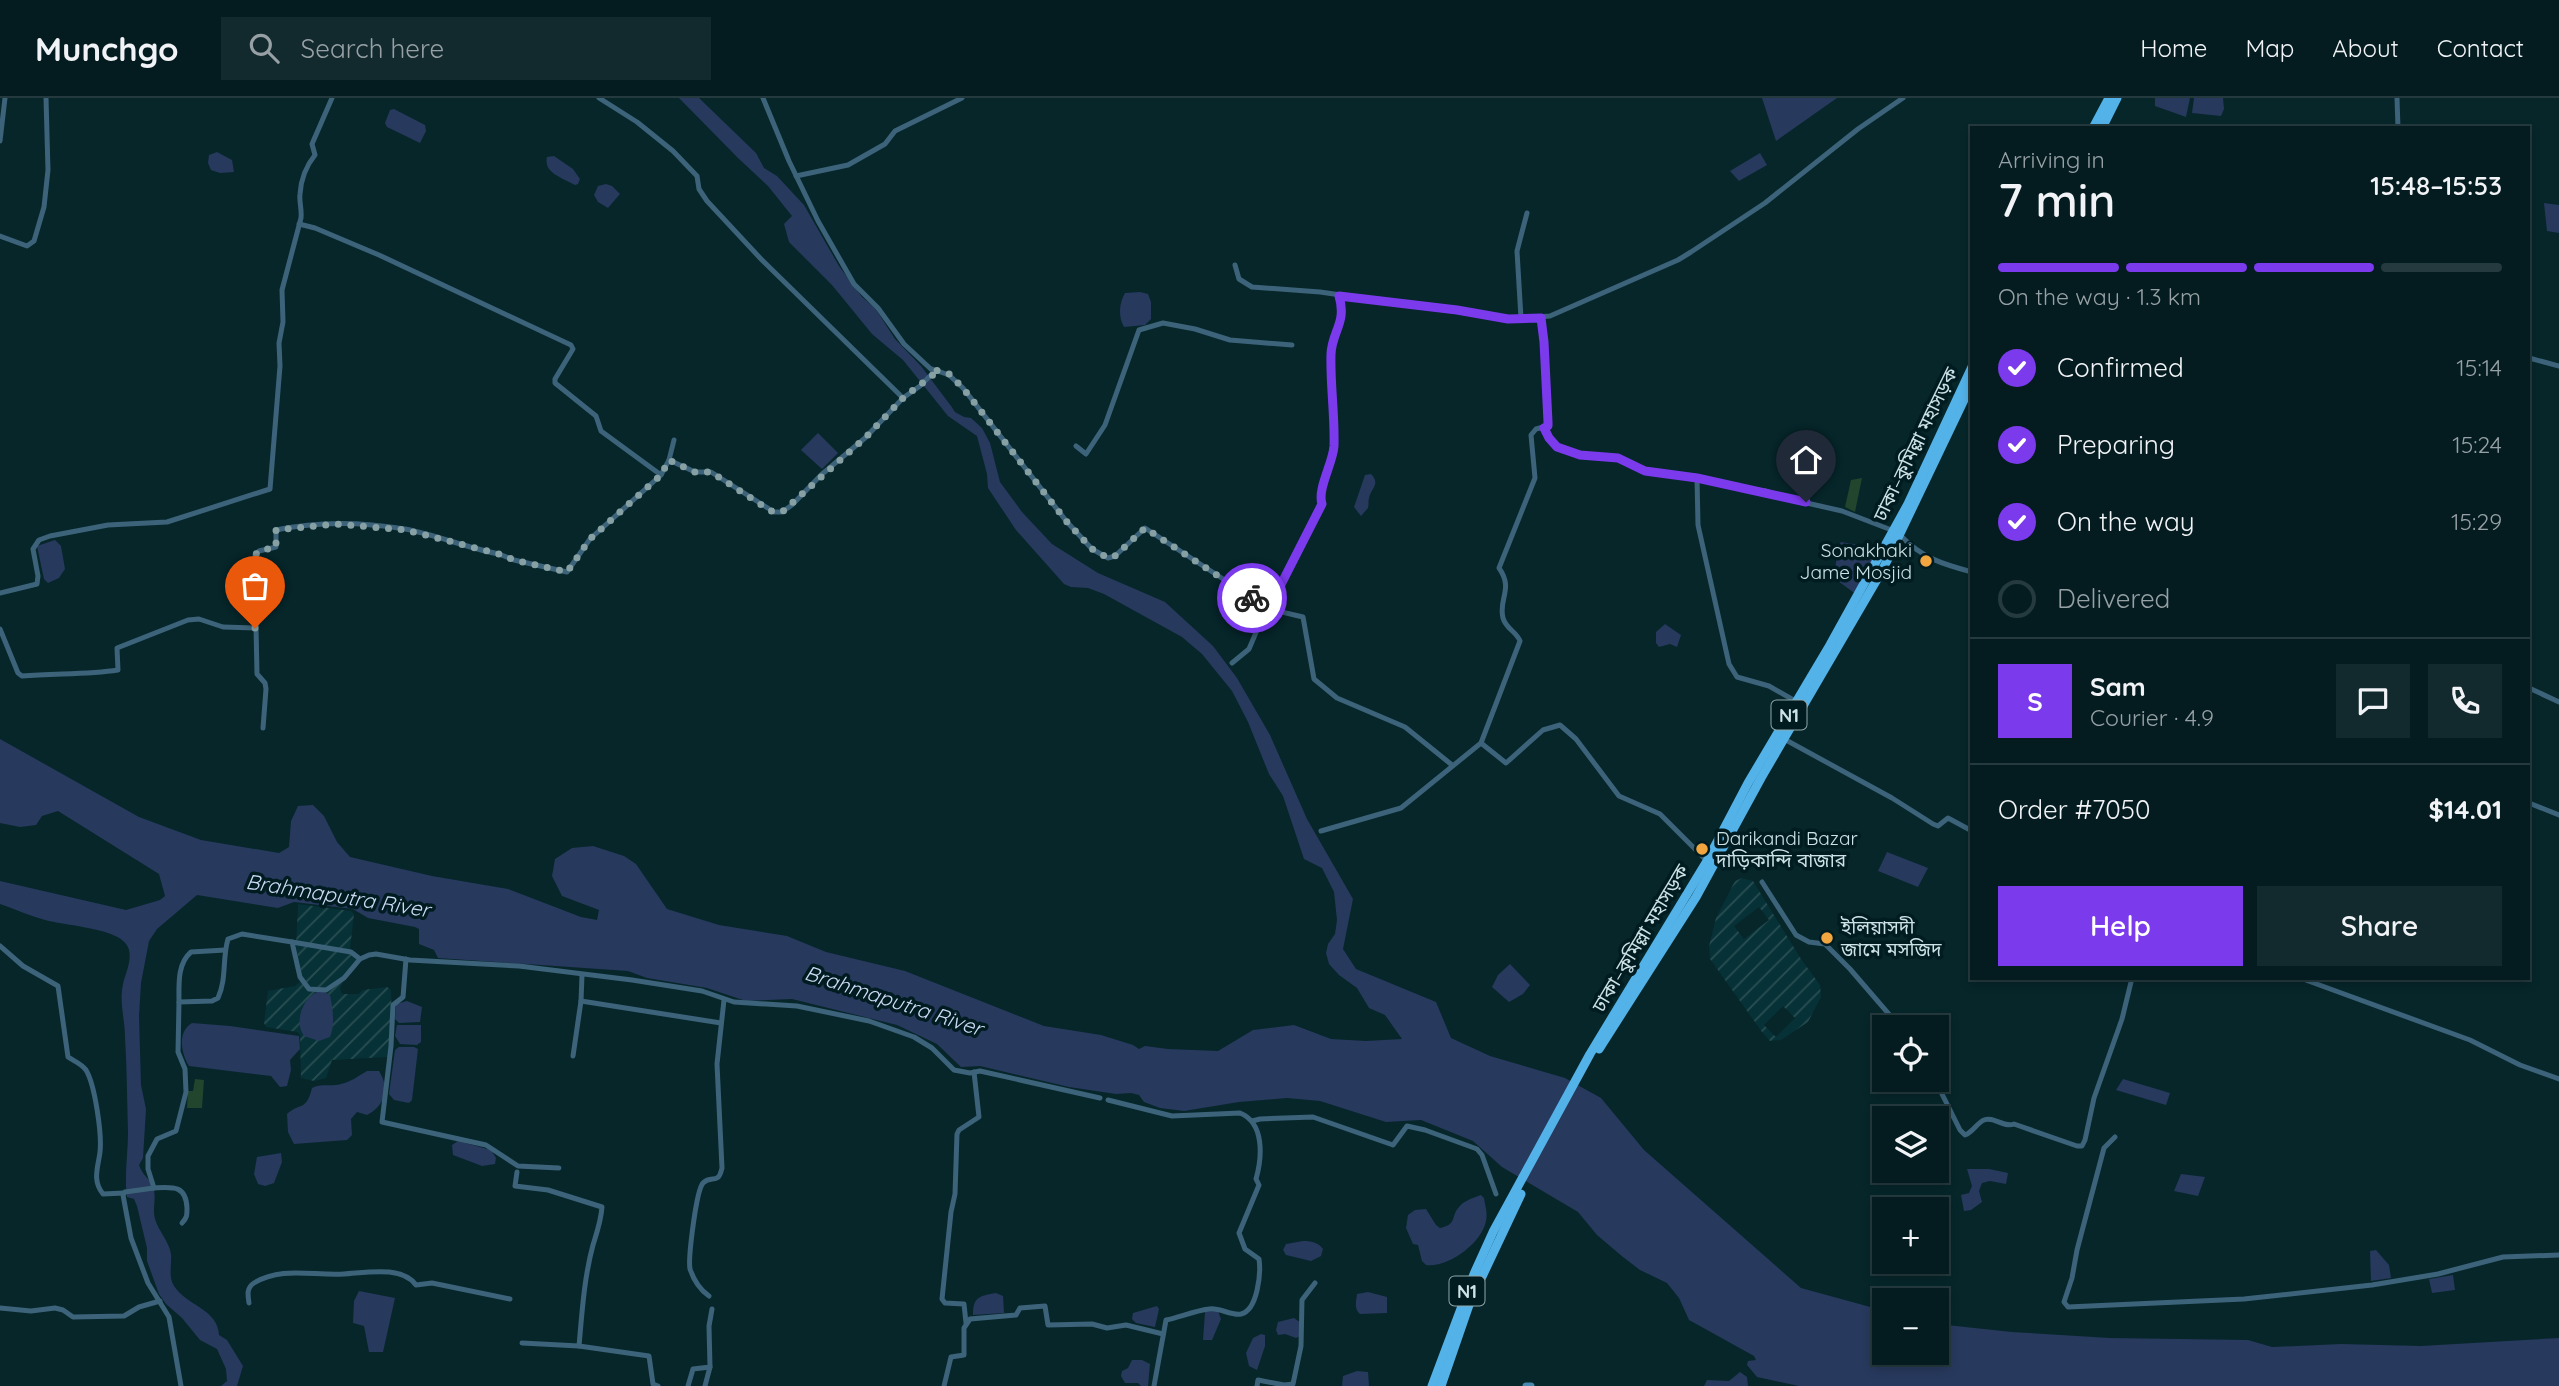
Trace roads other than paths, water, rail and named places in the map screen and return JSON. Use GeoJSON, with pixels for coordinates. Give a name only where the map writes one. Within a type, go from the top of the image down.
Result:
{"type":"FeatureCollection","features":[{"type":"Feature","properties":{"kind":"highway"},"geometry":{"type":"LineString","coordinates":[[2094,126],[2109,98]]}},
{"type":"Feature","properties":{"kind":"highway"},"geometry":{"type":"LineString","coordinates":[[2103,126],[2117,98]]}},
{"type":"Feature","properties":{"kind":"highway","name":"ঢাকা–কুমিল্লা মহাসড়ক"},"geometry":{"type":"LineString","coordinates":[[1592,1055],[1696,897],[1883,569],[1970,371]]}},
{"type":"Feature","properties":{"kind":"highway","name":"ঢাকা–কুমিল্লা মহাসড়ক"},"geometry":{"type":"LineString","coordinates":[[1432,1386],[1474,1274],[1592,1055],[1707,861],[1748,783],[1897,533],[1970,387]]}},
{"type":"Feature","properties":{"kind":"highway","name":"ঢাকা–কুমিল্লা মহাসড়ক"},"geometry":{"type":"LineString","coordinates":[[1441,1386],[1470,1302],[1514,1201]]}},
{"type":"Feature","properties":{"kind":"street"},"geometry":{"type":"LineString","coordinates":[[0,141],[5,98]]}},
{"type":"Feature","properties":{"kind":"street"},"geometry":{"type":"LineString","coordinates":[[0,236],[27,246],[34,242],[44,208],[48,170],[46,98]]}},
{"type":"Feature","properties":{"kind":"street"},"geometry":{"type":"LineString","coordinates":[[0,593],[28,588],[41,581],[33,548],[38,540],[108,525],[167,522],[270,489],[280,366],[279,343],[283,322],[282,290],[303,207],[299,197],[306,167],[315,155],[313,144],[332,98]]}},
{"type":"Feature","properties":{"kind":"street"},"geometry":{"type":"LineString","coordinates":[[599,98],[637,122],[673,151],[697,176],[699,189],[706,201],[761,259],[903,398]]}},
{"type":"Feature","properties":{"kind":"street"},"geometry":{"type":"LineString","coordinates":[[763,98],[818,221],[854,284],[878,308],[904,344],[933,372],[949,374],[963,388],[1067,522],[1092,549],[1108,558],[1115,556],[1145,528],[1269,608],[1303,617],[1314,679],[1337,698],[1405,727],[1452,765]]}},
{"type":"Feature","properties":{"kind":"street"},"geometry":{"type":"LineString","coordinates":[[796,176],[848,165],[886,145],[895,131],[962,98]]}},
{"type":"Feature","properties":{"kind":"street"},"geometry":{"type":"LineString","coordinates":[[1235,265],[1239,279],[1252,287],[1301,290],[1521,318],[1541,318],[1566,310],[1691,252],[1765,203],[1903,98]]}},
{"type":"Feature","properties":{"kind":"street"},"geometry":{"type":"LineString","coordinates":[[2397,98],[2398,126]]}},
{"type":"Feature","properties":{"kind":"street"},"geometry":{"type":"LineString","coordinates":[[1521,318],[1517,251],[1527,213]]}},
{"type":"Feature","properties":{"kind":"street"},"geometry":{"type":"LineString","coordinates":[[299,224],[379,255],[571,345],[573,349],[555,383],[596,416],[601,431],[661,475]]}},
{"type":"Feature","properties":{"kind":"street"},"geometry":{"type":"LineString","coordinates":[[1232,663],[1246,654],[1322,504],[1320,497],[1334,447],[1331,353],[1341,322],[1339,296]]}},
{"type":"Feature","properties":{"kind":"street"},"geometry":{"type":"LineString","coordinates":[[1321,831],[1401,808],[1481,743],[1518,650],[1518,635],[1506,626],[1503,618],[1507,583],[1499,568],[1535,478],[1531,435],[1536,429],[1548,426],[1541,318]]}},
{"type":"Feature","properties":{"kind":"street"},"geometry":{"type":"LineString","coordinates":[[1076,446],[1086,454],[1105,425],[1139,330],[1163,323],[1195,328],[1230,340],[1292,345]]}},
{"type":"Feature","properties":{"kind":"street"},"geometry":{"type":"LineString","coordinates":[[2530,358],[2559,366]]}},
{"type":"Feature","properties":{"kind":"street"},"geometry":{"type":"LineString","coordinates":[[669,460],[695,472],[711,472],[771,511],[782,512],[865,438],[903,398],[933,372]]}},
{"type":"Feature","properties":{"kind":"street"},"geometry":{"type":"LineString","coordinates":[[1544,428],[1557,447],[1568,452],[1618,458],[1645,471],[1697,478],[1751,491],[1766,491],[1842,511],[1897,533],[1916,551],[1935,561],[1970,571]]}},
{"type":"Feature","properties":{"kind":"street"},"geometry":{"type":"LineString","coordinates":[[263,728],[267,689],[257,674],[255,555],[259,551],[276,547],[276,530],[336,524],[406,530],[567,572],[590,539],[661,475],[669,460],[674,440]]}},
{"type":"Feature","properties":{"kind":"street"},"geometry":{"type":"LineString","coordinates":[[1697,478],[1698,525],[1728,664],[1737,677],[1769,686],[1797,702]]}},
{"type":"Feature","properties":{"kind":"street"},"geometry":{"type":"LineString","coordinates":[[0,629],[18,673],[22,676],[56,673],[84,675],[118,670],[117,648],[188,620],[223,626],[256,627]]}},
{"type":"Feature","properties":{"kind":"street"},"geometry":{"type":"LineString","coordinates":[[2530,688],[2559,702]]}},
{"type":"Feature","properties":{"kind":"street"},"geometry":{"type":"LineString","coordinates":[[1481,743],[1506,764],[1543,730],[1560,725],[1576,739],[1619,796],[1660,814],[1707,861]]}},
{"type":"Feature","properties":{"kind":"street"},"geometry":{"type":"LineString","coordinates":[[1784,739],[1892,798],[1933,824],[1938,826],[1948,818],[1970,830]]}},
{"type":"Feature","properties":{"kind":"street"},"geometry":{"type":"LineString","coordinates":[[2530,803],[2559,815]]}},
{"type":"Feature","properties":{"kind":"street"},"geometry":{"type":"LineString","coordinates":[[1762,882],[1796,935],[1809,942],[1825,944],[1890,1015]]}},
{"type":"Feature","properties":{"kind":"street"},"geometry":{"type":"LineString","coordinates":[[179,1002],[218,998],[225,976],[225,950],[228,939],[238,934],[351,952],[360,959]]}},
{"type":"Feature","properties":{"kind":"street"},"geometry":{"type":"LineString","coordinates":[[292,942],[300,977],[309,989],[326,990],[344,978],[360,959],[376,954],[406,959],[519,967],[702,991],[724,1000],[757,1006],[797,1006],[869,1021],[914,1037],[932,1048],[954,1070],[999,1075],[1100,1098]]}},
{"type":"Feature","properties":{"kind":"street"},"geometry":{"type":"LineString","coordinates":[[0,946],[23,966],[58,986],[68,1057],[84,1067],[95,1094],[100,1153],[95,1171],[103,1194],[176,1188],[186,1197],[187,1213],[182,1223]]}},
{"type":"Feature","properties":{"kind":"street"},"geometry":{"type":"LineString","coordinates":[[154,1188],[148,1169],[148,1156],[157,1139],[176,1131],[186,1092],[185,1069],[178,1052],[182,966],[191,952],[225,950]]}},
{"type":"Feature","properties":{"kind":"street"},"geometry":{"type":"LineString","coordinates":[[406,959],[402,997],[393,1005],[382,1122],[486,1145],[518,1166],[559,1168]]}},
{"type":"Feature","properties":{"kind":"street"},"geometry":{"type":"LineString","coordinates":[[573,1056],[582,975]]}},
{"type":"Feature","properties":{"kind":"street"},"geometry":{"type":"LineString","coordinates":[[1941,1092],[1965,1135],[1983,1120],[1992,1119],[2004,1126],[2014,1124],[2082,1146],[2094,1098],[2122,1019],[2132,980]]}},
{"type":"Feature","properties":{"kind":"street"},"geometry":{"type":"LineString","coordinates":[[2307,980],[2470,1040],[2521,1065],[2559,1079]]}},
{"type":"Feature","properties":{"kind":"street"},"geometry":{"type":"LineString","coordinates":[[709,1296],[696,1285],[689,1266],[695,1208],[702,1185],[707,1180],[717,1179],[722,1168],[717,1064],[724,1000]]}},
{"type":"Feature","properties":{"kind":"street"},"geometry":{"type":"LineString","coordinates":[[581,1001],[721,1023]]}},
{"type":"Feature","properties":{"kind":"street"},"geometry":{"type":"LineString","coordinates":[[944,1386],[951,1357],[964,1355],[964,1304],[945,1303],[942,1299],[955,1194],[957,1134],[979,1117],[975,1072]]}},
{"type":"Feature","properties":{"kind":"street"},"geometry":{"type":"LineString","coordinates":[[1108,1100],[1172,1116],[1240,1113],[1252,1121],[1257,1129],[1262,1159],[1256,1179],[1259,1185],[1239,1233],[1245,1249],[1259,1259],[1261,1274],[1258,1291],[1245,1312],[1240,1314],[1213,1308],[1166,1320],[1154,1386]]}},
{"type":"Feature","properties":{"kind":"street"},"geometry":{"type":"LineString","coordinates":[[1252,1121],[1312,1118],[1393,1145],[1407,1126],[1425,1130],[1477,1149],[1482,1155],[1496,1194]]}},
{"type":"Feature","properties":{"kind":"street"},"geometry":{"type":"LineString","coordinates":[[2115,1137],[2104,1148],[2093,1185],[2064,1302],[2068,1307],[2151,1302],[2204,1303],[2345,1289],[2438,1274],[2504,1257],[2559,1255]]}},
{"type":"Feature","properties":{"kind":"street"},"geometry":{"type":"LineString","coordinates":[[517,1172],[515,1186],[548,1190],[602,1207],[582,1302],[579,1346]]}},
{"type":"Feature","properties":{"kind":"street"},"geometry":{"type":"LineString","coordinates":[[125,1192],[127,1227],[148,1283],[169,1317],[181,1385]]}},
{"type":"Feature","properties":{"kind":"street"},"geometry":{"type":"LineString","coordinates":[[249,1303],[248,1291],[251,1285],[268,1275],[314,1272],[391,1272],[403,1275],[416,1284],[432,1283],[510,1299]]}},
{"type":"Feature","properties":{"kind":"street"},"geometry":{"type":"LineString","coordinates":[[1256,1386],[1258,1380],[1293,1384],[1301,1346],[1302,1300],[1315,1283]]}},
{"type":"Feature","properties":{"kind":"street"},"geometry":{"type":"LineString","coordinates":[[0,1308],[31,1311],[55,1308],[73,1317],[124,1316],[139,1307],[160,1301]]}},
{"type":"Feature","properties":{"kind":"street"},"geometry":{"type":"LineString","coordinates":[[966,1323],[970,1319],[1016,1315],[1020,1308],[1045,1306],[1048,1325],[1092,1324],[1107,1328],[1126,1325],[1163,1334]]}},
{"type":"Feature","properties":{"kind":"street"},"geometry":{"type":"LineString","coordinates":[[705,1386],[710,1367],[709,1325],[712,1309]]}},
{"type":"Feature","properties":{"kind":"street"},"geometry":{"type":"LineString","coordinates":[[522,1343],[579,1346],[649,1356],[653,1384],[658,1386]]}},
{"type":"Feature","properties":{"kind":"street"},"geometry":{"type":"LineString","coordinates":[[688,1386],[693,1369],[710,1367]]}},
{"type":"Feature","properties":{"kind":"water","name":"Brahmaputra River"},"geometry":{"type":"Polygon","coordinates":[[[679,98],[699,98],[756,153],[764,168],[777,176],[804,205],[839,266],[862,297],[875,308],[895,339],[921,366],[955,412],[971,418],[982,428],[990,443],[1000,482],[1022,512],[1052,544],[1098,573],[1165,602],[1213,646],[1237,678],[1270,735],[1307,819],[1353,899],[1343,949],[1356,969],[1436,1002],[1451,1038],[1490,1056],[1565,1078],[1601,1098],[1644,1150],[1801,1288],[1872,1307],[1872,1365],[1949,1365],[1949,1325],[2110,1338],[2248,1340],[2272,1347],[2341,1344],[2421,1346],[2559,1338],[2559,1386],[1799,1386],[1757,1377],[1747,1365],[1748,1361],[1756,1360],[1754,1356],[1689,1320],[1679,1298],[1667,1283],[1640,1270],[1623,1257],[1597,1235],[1578,1212],[1502,1167],[1473,1141],[1421,1120],[1386,1122],[1320,1101],[1287,1098],[1184,1111],[1160,1108],[1131,1093],[1116,1094],[1069,1087],[980,1066],[961,1067],[937,1044],[897,1025],[792,999],[746,1001],[707,988],[647,978],[628,971],[438,958],[434,950],[419,944],[419,929],[368,918],[353,909],[294,902],[278,908],[197,895],[157,929],[149,941],[141,983],[139,1016],[141,1085],[146,1109],[143,1158],[139,1165],[154,1191],[155,1219],[170,1249],[174,1286],[208,1313],[217,1326],[219,1335],[227,1340],[243,1366],[237,1386],[221,1386],[227,1381],[226,1369],[217,1349],[200,1340],[159,1294],[147,1261],[147,1248],[137,1206],[134,1199],[127,1197],[127,1073],[122,998],[129,950],[122,940],[107,933],[45,920],[0,904],[0,881],[126,910],[165,896],[159,874],[58,811],[42,816],[36,825],[20,827],[0,823],[0,739],[139,817],[201,840],[279,853],[289,847],[291,821],[298,806],[313,805],[324,816],[337,842],[350,857],[432,876],[508,889],[581,917],[597,920],[599,910],[562,896],[552,876],[555,859],[572,848],[593,846],[624,856],[636,864],[667,909],[719,925],[787,936],[826,952],[905,971],[1044,1026],[1101,1035],[1139,1049],[1145,1046],[1218,1051],[1253,1030],[1294,1025],[1331,1039],[1402,1039],[1385,1015],[1369,1008],[1357,988],[1329,964],[1326,953],[1335,934],[1337,920],[1334,892],[1322,868],[1304,859],[1283,796],[1269,774],[1232,691],[1202,654],[1182,637],[1104,594],[1064,584],[1016,530],[988,488],[977,436],[948,416],[903,360],[872,334],[832,285],[789,242],[784,224],[792,216],[768,186],[679,98]]]}},
{"type":"Feature","properties":{"kind":"water"},"geometry":{"type":"Polygon","coordinates":[[[1762,98],[1837,98],[1776,141],[1762,98]]]}},
{"type":"Feature","properties":{"kind":"water"},"geometry":{"type":"Polygon","coordinates":[[[2155,98],[2190,98],[2186,117],[2155,106],[2155,98]]]}},
{"type":"Feature","properties":{"kind":"water"},"geometry":{"type":"Polygon","coordinates":[[[2194,98],[2223,98],[2224,109],[2221,116],[2192,113],[2194,98]]]}},
{"type":"Feature","properties":{"kind":"water"},"geometry":{"type":"Polygon","coordinates":[[[394,109],[425,125],[426,131],[420,143],[387,127],[385,123],[390,110],[394,109]]]}},
{"type":"Feature","properties":{"kind":"water"},"geometry":{"type":"Polygon","coordinates":[[[217,152],[232,160],[234,172],[220,173],[211,170],[209,155],[217,152]]]}},
{"type":"Feature","properties":{"kind":"water"},"geometry":{"type":"Polygon","coordinates":[[[1760,153],[1767,165],[1739,181],[1730,171],[1760,153]]]}},
{"type":"Feature","properties":{"kind":"water"},"geometry":{"type":"Polygon","coordinates":[[[554,156],[573,169],[580,179],[578,184],[575,185],[551,171],[547,157],[554,156]]]}},
{"type":"Feature","properties":{"kind":"water"},"geometry":{"type":"Polygon","coordinates":[[[606,184],[620,194],[608,208],[598,202],[594,195],[598,186],[606,184]]]}},
{"type":"Feature","properties":{"kind":"water"},"geometry":{"type":"Polygon","coordinates":[[[2544,203],[2559,205],[2559,233],[2547,231],[2544,203]]]}},
{"type":"Feature","properties":{"kind":"water"},"geometry":{"type":"Polygon","coordinates":[[[1125,293],[1148,294],[1151,319],[1145,325],[1124,327],[1120,314],[1123,297],[1125,293]]]}},
{"type":"Feature","properties":{"kind":"water"},"geometry":{"type":"Polygon","coordinates":[[[818,433],[838,453],[822,469],[801,450],[818,433]]]}},
{"type":"Feature","properties":{"kind":"water"},"geometry":{"type":"Polygon","coordinates":[[[1371,474],[1375,483],[1368,508],[1361,516],[1354,507],[1365,475],[1371,474]]]}},
{"type":"Feature","properties":{"kind":"water"},"geometry":{"type":"Polygon","coordinates":[[[55,540],[61,546],[65,569],[59,578],[48,583],[44,579],[37,546],[55,540]]]}},
{"type":"Feature","properties":{"kind":"water"},"geometry":{"type":"Polygon","coordinates":[[[1841,542],[1878,548],[1857,595],[1834,578],[1841,542]]]}},
{"type":"Feature","properties":{"kind":"water"},"geometry":{"type":"Polygon","coordinates":[[[1665,624],[1681,635],[1677,647],[1670,644],[1659,647],[1656,643],[1656,632],[1665,624]]]}},
{"type":"Feature","properties":{"kind":"water"},"geometry":{"type":"Polygon","coordinates":[[[1887,852],[1928,868],[1918,887],[1878,871],[1887,852]]]}},
{"type":"Feature","properties":{"kind":"water"},"geometry":{"type":"Polygon","coordinates":[[[1510,964],[1530,985],[1523,994],[1509,1002],[1492,987],[1498,975],[1510,964]]]}},
{"type":"Feature","properties":{"kind":"water"},"geometry":{"type":"Polygon","coordinates":[[[317,992],[330,995],[333,1016],[330,1037],[319,1041],[304,1036],[300,1024],[304,1005],[317,992]]]}},
{"type":"Feature","properties":{"kind":"water"},"geometry":{"type":"Polygon","coordinates":[[[407,1001],[422,1007],[420,1022],[399,1023],[395,1019],[396,1004],[407,1001]]]}},
{"type":"Feature","properties":{"kind":"water"},"geometry":{"type":"Polygon","coordinates":[[[192,1023],[299,1036],[300,1049],[290,1060],[291,1070],[287,1086],[280,1087],[271,1076],[189,1066],[184,1055],[182,1037],[192,1023]]]}},
{"type":"Feature","properties":{"kind":"water"},"geometry":{"type":"Polygon","coordinates":[[[397,1025],[421,1025],[421,1042],[417,1045],[400,1044],[395,1036],[397,1025]]]}},
{"type":"Feature","properties":{"kind":"water"},"geometry":{"type":"Polygon","coordinates":[[[399,1047],[418,1049],[412,1100],[409,1103],[394,1100],[389,1094],[395,1050],[399,1047]]]}},
{"type":"Feature","properties":{"kind":"water"},"geometry":{"type":"Polygon","coordinates":[[[367,1071],[379,1071],[384,1084],[384,1096],[373,1111],[367,1115],[357,1112],[351,1119],[352,1135],[347,1140],[294,1144],[288,1132],[287,1114],[305,1104],[312,1088],[345,1083],[367,1071]]]}},
{"type":"Feature","properties":{"kind":"water"},"geometry":{"type":"Polygon","coordinates":[[[2123,1079],[2170,1093],[2166,1105],[2116,1090],[2123,1079]]]}},
{"type":"Feature","properties":{"kind":"water"},"geometry":{"type":"Polygon","coordinates":[[[458,1141],[491,1150],[496,1158],[495,1164],[482,1166],[453,1155],[452,1145],[458,1141]]]}},
{"type":"Feature","properties":{"kind":"water"},"geometry":{"type":"Polygon","coordinates":[[[281,1153],[282,1162],[274,1183],[265,1186],[258,1184],[254,1174],[257,1157],[281,1153]]]}},
{"type":"Feature","properties":{"kind":"water"},"geometry":{"type":"Polygon","coordinates":[[[1967,1169],[1989,1169],[2008,1173],[2006,1184],[1990,1181],[1982,1183],[1979,1191],[1982,1202],[1971,1210],[1964,1211],[1961,1195],[1969,1193],[1972,1186],[1967,1169]]]}},
{"type":"Feature","properties":{"kind":"water"},"geometry":{"type":"Polygon","coordinates":[[[2181,1174],[2205,1177],[2198,1196],[2174,1191],[2181,1174]]]}},
{"type":"Feature","properties":{"kind":"water"},"geometry":{"type":"Polygon","coordinates":[[[1481,1195],[1484,1198],[1487,1218],[1478,1238],[1454,1258],[1435,1265],[1426,1265],[1422,1261],[1418,1245],[1413,1244],[1406,1228],[1408,1215],[1415,1210],[1426,1209],[1440,1228],[1452,1222],[1461,1205],[1481,1195]]]}},
{"type":"Feature","properties":{"kind":"water"},"geometry":{"type":"Polygon","coordinates":[[[1303,1241],[1319,1245],[1323,1249],[1321,1256],[1311,1261],[1286,1255],[1283,1250],[1286,1244],[1303,1241]]]}},
{"type":"Feature","properties":{"kind":"water"},"geometry":{"type":"Polygon","coordinates":[[[2376,1250],[2389,1265],[2391,1278],[2371,1281],[2370,1251],[2376,1250]]]}},
{"type":"Feature","properties":{"kind":"water"},"geometry":{"type":"Polygon","coordinates":[[[2453,1275],[2455,1290],[2432,1293],[2429,1279],[2453,1275]]]}},
{"type":"Feature","properties":{"kind":"water"},"geometry":{"type":"Polygon","coordinates":[[[359,1291],[395,1298],[383,1352],[369,1352],[364,1326],[353,1323],[354,1301],[359,1291]]]}},
{"type":"Feature","properties":{"kind":"water"},"geometry":{"type":"Polygon","coordinates":[[[1368,1292],[1387,1297],[1387,1313],[1358,1312],[1357,1294],[1368,1292]]]}},
{"type":"Feature","properties":{"kind":"water"},"geometry":{"type":"Polygon","coordinates":[[[996,1293],[1003,1296],[1004,1313],[973,1315],[974,1304],[978,1298],[996,1293]]]}},
{"type":"Feature","properties":{"kind":"water"},"geometry":{"type":"Polygon","coordinates":[[[1157,1306],[1159,1309],[1155,1327],[1136,1323],[1132,1319],[1133,1313],[1157,1306]]]}},
{"type":"Feature","properties":{"kind":"water"},"geometry":{"type":"Polygon","coordinates":[[[1218,1311],[1221,1319],[1212,1340],[1203,1340],[1205,1312],[1218,1311]]]}},
{"type":"Feature","properties":{"kind":"water"},"geometry":{"type":"Polygon","coordinates":[[[1294,1318],[1301,1323],[1300,1336],[1296,1338],[1285,1334],[1278,1335],[1278,1322],[1294,1318]]]}},
{"type":"Feature","properties":{"kind":"water"},"geometry":{"type":"Polygon","coordinates":[[[1265,1335],[1265,1346],[1257,1370],[1249,1366],[1246,1353],[1253,1338],[1265,1335]]]}},
{"type":"Feature","properties":{"kind":"water"},"geometry":{"type":"Polygon","coordinates":[[[1132,1360],[1142,1360],[1150,1364],[1148,1386],[1125,1383],[1121,1376],[1122,1371],[1128,1368],[1132,1360]]]}},
{"type":"Feature","properties":{"kind":"water"},"geometry":{"type":"Polygon","coordinates":[[[1357,1371],[1368,1372],[1369,1386],[1342,1386],[1343,1376],[1357,1371]]]}},
{"type":"Feature","properties":{"kind":"water"},"geometry":{"type":"Polygon","coordinates":[[[1740,1372],[1747,1377],[1748,1386],[1704,1386],[1707,1380],[1729,1381],[1740,1372]]]}},
{"type":"Feature","properties":{"kind":"place","name":"Sonakhaki Jame Mosjid"},"geometry":{"type":"Point","coordinates":[1926,561]}},
{"type":"Feature","properties":{"kind":"place","name":"Darikandi Bazar দাড়িকান্দি বাজার"},"geometry":{"type":"Point","coordinates":[1702,849]}},
{"type":"Feature","properties":{"kind":"place","name":"ইলিয়াসদী জামে মসজিদ"},"geometry":{"type":"Point","coordinates":[1827,938]}}]}
